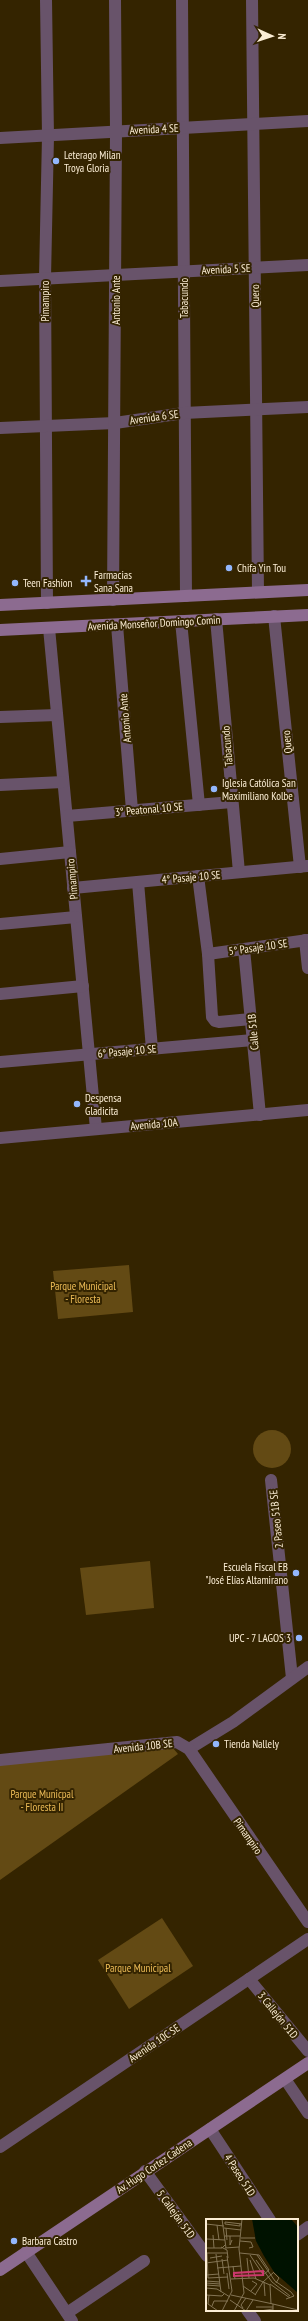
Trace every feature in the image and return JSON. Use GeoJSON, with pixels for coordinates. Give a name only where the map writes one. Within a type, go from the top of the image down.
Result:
{"type":"FeatureCollection","features":[{"type":"Feature","properties":{"kind":"main road"},"geometry":{"type":"LineString","coordinates":[[0,605],[308,590]]}},
{"type":"Feature","properties":{"kind":"main road","name":"Avenida Monseñor Domingo Comin"},"geometry":{"type":"LineString","coordinates":[[0,630],[308,615]]}},
{"type":"Feature","properties":{"kind":"main road","name":"Av. Hugo Cortez Cadena"},"geometry":{"type":"LineString","coordinates":[[0,2270],[308,2063]]}},
{"type":"Feature","properties":{"kind":"street","name":"Pimampiro"},"geometry":{"type":"LineString","coordinates":[[46,0],[48,136],[45,278],[47,603]]}},
{"type":"Feature","properties":{"kind":"street","name":"Antonio Ante"},"geometry":{"type":"LineString","coordinates":[[113,600],[116,275],[114,0]]}},
{"type":"Feature","properties":{"kind":"street","name":"Tabacundo"},"geometry":{"type":"LineString","coordinates":[[182,0],[186,596]]}},
{"type":"Feature","properties":{"kind":"street","name":"Quero"},"geometry":{"type":"LineString","coordinates":[[252,0],[258,592]]}},
{"type":"Feature","properties":{"kind":"street","name":"Avenida 4 SE"},"geometry":{"type":"LineString","coordinates":[[0,138],[308,121]]}},
{"type":"Feature","properties":{"kind":"street","name":"Avenida 5 SE"},"geometry":{"type":"LineString","coordinates":[[0,281],[308,265]]}},
{"type":"Feature","properties":{"kind":"street","name":"Avenida 6 SE"},"geometry":{"type":"LineString","coordinates":[[0,428],[115,423],[184,413],[308,407]]}},
{"type":"Feature","properties":{"kind":"street","name":"Quero"},"geometry":{"type":"LineString","coordinates":[[274,616],[304,866]]}},
{"type":"Feature","properties":{"kind":"street","name":"Tabacundo"},"geometry":{"type":"LineString","coordinates":[[216,619],[239,872]]}},
{"type":"Feature","properties":{"kind":"street"},"geometry":{"type":"LineString","coordinates":[[181,621],[199,805]]}},
{"type":"Feature","properties":{"kind":"street","name":"Antonio Ante"},"geometry":{"type":"LineString","coordinates":[[118,625],[132,810]]}},
{"type":"Feature","properties":{"kind":"street","name":"Pimampiro"},"geometry":{"type":"LineString","coordinates":[[49,628],[96,1129]]}},
{"type":"Feature","properties":{"kind":"street"},"geometry":{"type":"LineString","coordinates":[[0,718],[57,715]]}},
{"type":"Feature","properties":{"kind":"street"},"geometry":{"type":"LineString","coordinates":[[0,785],[64,782]]}},
{"type":"Feature","properties":{"kind":"street","name":"3° Peatonal 10 SE"},"geometry":{"type":"LineString","coordinates":[[67,816],[232,802]]}},
{"type":"Feature","properties":{"kind":"street"},"geometry":{"type":"LineString","coordinates":[[0,859],[70,852]]}},
{"type":"Feature","properties":{"kind":"street","name":"4° Pasaje 10 SE"},"geometry":{"type":"LineString","coordinates":[[73,888],[304,866]]}},
{"type":"Feature","properties":{"kind":"street"},"geometry":{"type":"LineString","coordinates":[[198,876],[208,954],[212,1017],[215,1021],[219,1022],[251,1019]]}},
{"type":"Feature","properties":{"kind":"street"},"geometry":{"type":"LineString","coordinates":[[138,882],[152,1049]]}},
{"type":"Feature","properties":{"kind":"street"},"geometry":{"type":"LineString","coordinates":[[0,924],[76,917]]}},
{"type":"Feature","properties":{"kind":"street"},"geometry":{"type":"LineString","coordinates":[[306,940],[308,968]]}},
{"type":"Feature","properties":{"kind":"street","name":"5° Pasaje 10 SE"},"geometry":{"type":"LineString","coordinates":[[208,954],[306,940]]}},
{"type":"Feature","properties":{"kind":"street","name":"Calle 51B"},"geometry":{"type":"LineString","coordinates":[[244,949],[260,1115]]}},
{"type":"Feature","properties":{"kind":"street"},"geometry":{"type":"LineString","coordinates":[[0,994],[82,986]]}},
{"type":"Feature","properties":{"kind":"street","name":"6° Pasaje 10 SE"},"geometry":{"type":"LineString","coordinates":[[0,1062],[253,1040]]}},
{"type":"Feature","properties":{"kind":"street","name":"Avenida 10A"},"geometry":{"type":"LineString","coordinates":[[0,1138],[308,1110]]}},
{"type":"Feature","properties":{"kind":"street","name":"2 Paseo 51B SE"},"geometry":{"type":"LineString","coordinates":[[272,1480],[292,1678]]}},
{"type":"Feature","properties":{"kind":"street","name":"Avenida 10B SE"},"geometry":{"type":"LineString","coordinates":[[0,1760],[177,1742],[189,1749],[233,1722],[308,1667]]}},
{"type":"Feature","properties":{"kind":"street","name":"Pimampiro"},"geometry":{"type":"LineString","coordinates":[[189,1749],[308,1922]]}},
{"type":"Feature","properties":{"kind":"street","name":"Avenida 10C SE"},"geometry":{"type":"LineString","coordinates":[[0,2147],[308,1938]]}},
{"type":"Feature","properties":{"kind":"street","name":"3 Callejón 51D"},"geometry":{"type":"LineString","coordinates":[[249,1979],[308,2051]]}},
{"type":"Feature","properties":{"kind":"street"},"geometry":{"type":"LineString","coordinates":[[285,2079],[308,2113]]}},
{"type":"Feature","properties":{"kind":"street","name":"4 Paseo 51D"},"geometry":{"type":"LineString","coordinates":[[210,2129],[269,2219]]}},
{"type":"Feature","properties":{"kind":"street","name":"5 Callejón 51D"},"geometry":{"type":"LineString","coordinates":[[145,2172],[206,2255]]}},
{"type":"Feature","properties":{"kind":"street"},"geometry":{"type":"LineString","coordinates":[[298,2234],[308,2228]]}},
{"type":"Feature","properties":{"kind":"street"},"geometry":{"type":"LineString","coordinates":[[26,2252],[69,2317],[144,2261]]}},
{"type":"Feature","properties":{"kind":"street"},"geometry":{"type":"LineString","coordinates":[[247,2311],[255,2321]]}},
{"type":"Feature","properties":{"kind":"green space","name":"Parque Municipal - Floresta"},"geometry":{"type":"Polygon","coordinates":[[[129,1265],[133,1312],[58,1319],[53,1271],[129,1265]]]}},
{"type":"Feature","properties":{"kind":"green space"},"geometry":{"type":"Polygon","coordinates":[[[268,1430],[276,1430],[286,1435],[290,1442],[290,1456],[286,1463],[276,1468],[268,1468],[258,1463],[256,1460],[253,1453],[253,1445],[258,1435],[261,1433],[268,1430]]]}},
{"type":"Feature","properties":{"kind":"green space"},"geometry":{"type":"Polygon","coordinates":[[[150,1561],[154,1608],[86,1615],[80,1568],[150,1561]]]}},
{"type":"Feature","properties":{"kind":"green space","name":"Parque Municpal - Floresta II"},"geometry":{"type":"Polygon","coordinates":[[[172,1747],[178,1754],[0,1880],[0,1762],[172,1747]]]}},
{"type":"Feature","properties":{"kind":"green space","name":"Parque Municipal"},"geometry":{"type":"Polygon","coordinates":[[[162,1918],[193,1966],[129,2009],[98,1960],[162,1918]]]}},
{"type":"Feature","properties":{"kind":"place","name":"Leterago Milan Troya Gloria"},"geometry":{"type":"Point","coordinates":[56,161]}},
{"type":"Feature","properties":{"kind":"place","name":"Chifa Yin Tou"},"geometry":{"type":"Point","coordinates":[229,568]}},
{"type":"Feature","properties":{"kind":"place","name":"Farmacias Sana Sana"},"geometry":{"type":"Point","coordinates":[86,581]}},
{"type":"Feature","properties":{"kind":"place","name":"Teen Fashion"},"geometry":{"type":"Point","coordinates":[15,583]}},
{"type":"Feature","properties":{"kind":"place","name":"Iglesia Católica San Maximiliano Kolbe"},"geometry":{"type":"Point","coordinates":[214,789]}},
{"type":"Feature","properties":{"kind":"place","name":"Despensa Gladicita"},"geometry":{"type":"Point","coordinates":[77,1104]}},
{"type":"Feature","properties":{"kind":"place","name":"Escuela Fiscal EB \"José Elías Altamirano"},"geometry":{"type":"Point","coordinates":[296,1573]}},
{"type":"Feature","properties":{"kind":"place","name":"UPC - 7 LAGOS 3"},"geometry":{"type":"Point","coordinates":[299,1638]}},
{"type":"Feature","properties":{"kind":"place","name":"Tienda Nallely"},"geometry":{"type":"Point","coordinates":[216,1744]}},
{"type":"Feature","properties":{"kind":"place","name":"Barbara Castro"},"geometry":{"type":"Point","coordinates":[14,2241]}}]}
